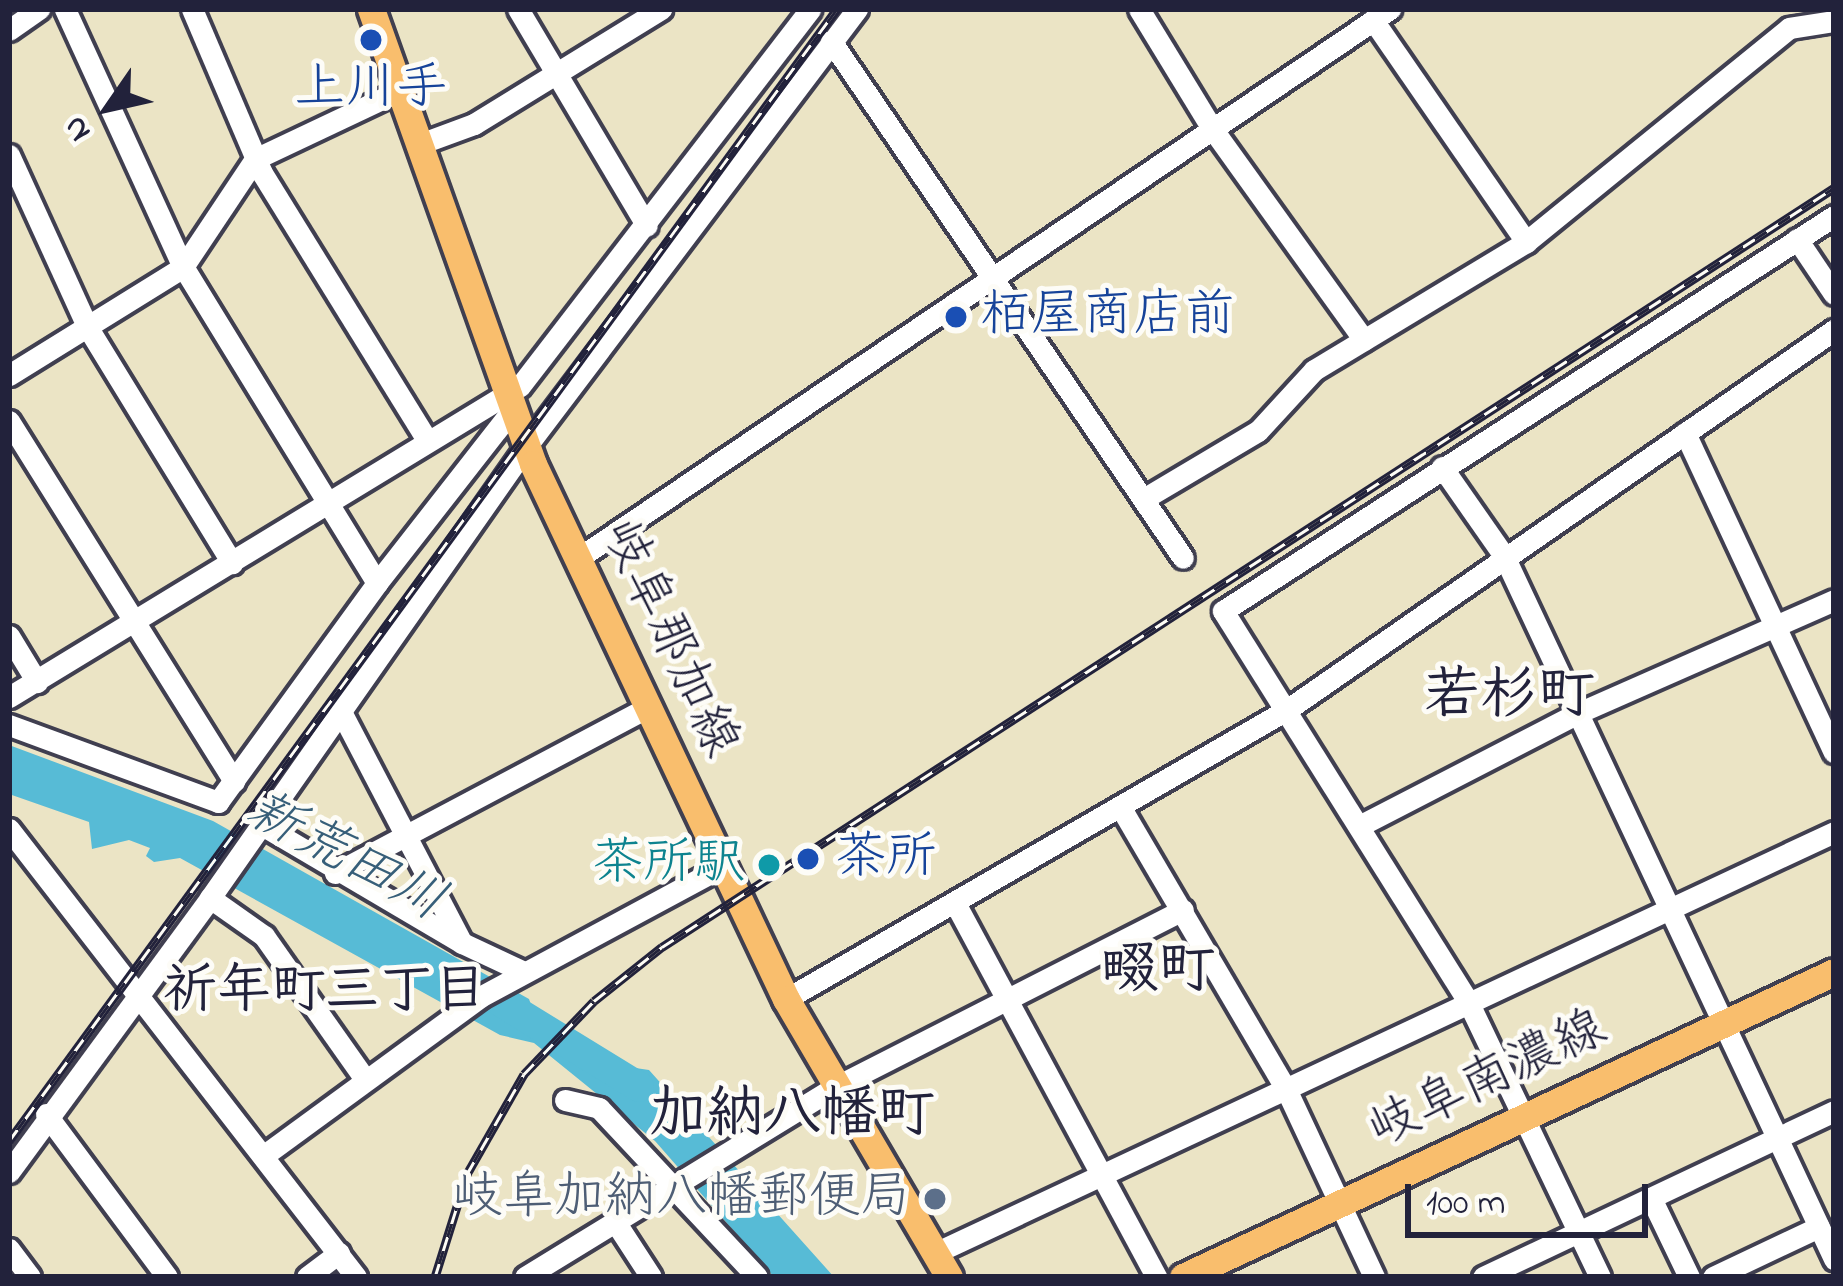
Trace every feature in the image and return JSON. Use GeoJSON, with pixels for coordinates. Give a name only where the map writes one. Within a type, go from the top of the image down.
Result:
{"type":"FeatureCollection","features":[{"type":"Feature","properties":{"kind":"main road","name":"岐阜那加線"},"geometry":{"type":"LineString","coordinates":[[371,9],[526,447],[786,999],[942,1265]]}},
{"type":"Feature","properties":{"kind":"main road","name":"岐阜南濃線"},"geometry":{"type":"LineString","coordinates":[[1183,1277],[1834,972]]}},
{"type":"Feature","properties":{"kind":"street"},"geometry":{"type":"LineString","coordinates":[[9,30],[39,9]]}},
{"type":"Feature","properties":{"kind":"street"},"geometry":{"type":"LineString","coordinates":[[65,9],[183,267],[377,583]]}},
{"type":"Feature","properties":{"kind":"street"},"geometry":{"type":"LineString","coordinates":[[192,9],[255,159],[427,440]]}},
{"type":"Feature","properties":{"kind":"street"},"geometry":{"type":"LineString","coordinates":[[518,9],[647,226]]}},
{"type":"Feature","properties":{"kind":"street"},"geometry":{"type":"LineString","coordinates":[[417,145],[474,124],[661,9]]}},
{"type":"Feature","properties":{"kind":"street"},"geometry":{"type":"LineString","coordinates":[[9,724],[218,802],[508,402],[809,9]]}},
{"type":"Feature","properties":{"kind":"street"},"geometry":{"type":"LineString","coordinates":[[9,1172],[46,1114],[210,898],[526,447],[856,9]]}},
{"type":"Feature","properties":{"kind":"street"},"geometry":{"type":"LineString","coordinates":[[1139,9],[1211,127],[1364,340]]}},
{"type":"Feature","properties":{"kind":"street"},"geometry":{"type":"LineString","coordinates":[[577,559],[1382,15],[1526,242]]}},
{"type":"Feature","properties":{"kind":"street"},"geometry":{"type":"LineString","coordinates":[[1145,498],[1258,430],[1315,370],[1526,242],[1727,72],[1789,28],[1834,21]]}},
{"type":"Feature","properties":{"kind":"street"},"geometry":{"type":"LineString","coordinates":[[831,41],[1183,558]]}},
{"type":"Feature","properties":{"kind":"street"},"geometry":{"type":"LineString","coordinates":[[9,375],[183,267],[255,159],[399,92]]}},
{"type":"Feature","properties":{"kind":"street"},"geometry":{"type":"LineString","coordinates":[[9,155],[88,328],[232,563]]}},
{"type":"Feature","properties":{"kind":"street"},"geometry":{"type":"LineString","coordinates":[[1600,1277],[1469,1003],[1223,611],[1834,216]]}},
{"type":"Feature","properties":{"kind":"street"},"geometry":{"type":"LineString","coordinates":[[1797,239],[1834,293]]}},
{"type":"Feature","properties":{"kind":"street"},"geometry":{"type":"LineString","coordinates":[[786,999],[1288,709],[1834,330]]}},
{"type":"Feature","properties":{"kind":"street"},"geometry":{"type":"LineString","coordinates":[[9,697],[427,440],[508,402]]}},
{"type":"Feature","properties":{"kind":"street"},"geometry":{"type":"LineString","coordinates":[[9,421],[234,781]]}},
{"type":"Feature","properties":{"kind":"street"},"geometry":{"type":"LineString","coordinates":[[1685,433],[1834,752]]}},
{"type":"Feature","properties":{"kind":"street"},"geometry":{"type":"LineString","coordinates":[[1442,467],[1504,556],[1834,1259]]}},
{"type":"Feature","properties":{"kind":"street"},"geometry":{"type":"LineString","coordinates":[[1359,826],[1578,713],[1834,600]]}},
{"type":"Feature","properties":{"kind":"street"},"geometry":{"type":"LineString","coordinates":[[9,637],[37,682]]}},
{"type":"Feature","properties":{"kind":"street"},"geometry":{"type":"LineString","coordinates":[[339,708],[462,943]]}},
{"type":"Feature","properties":{"kind":"street"},"geometry":{"type":"LineString","coordinates":[[335,873],[647,708]]}},
{"type":"Feature","properties":{"kind":"street"},"geometry":{"type":"LineString","coordinates":[[1121,808],[1286,1088],[1374,1277]]}},
{"type":"Feature","properties":{"kind":"street"},"geometry":{"type":"LineString","coordinates":[[9,829],[356,1277]]}},
{"type":"Feature","properties":{"kind":"street"},"geometry":{"type":"LineString","coordinates":[[259,829],[519,974]]}},
{"type":"Feature","properties":{"kind":"street"},"geometry":{"type":"LineString","coordinates":[[942,1265],[1108,1175],[1286,1088],[1834,832]]}},
{"type":"Feature","properties":{"kind":"street"},"geometry":{"type":"LineString","coordinates":[[263,1156],[433,1027],[519,974],[721,867]]}},
{"type":"Feature","properties":{"kind":"street"},"geometry":{"type":"LineString","coordinates":[[210,898],[264,936],[365,1078]]}},
{"type":"Feature","properties":{"kind":"street"},"geometry":{"type":"LineString","coordinates":[[955,903],[1004,999],[1108,1175],[1156,1277]]}},
{"type":"Feature","properties":{"kind":"street"},"geometry":{"type":"LineString","coordinates":[[534,1274],[677,1180],[837,1085],[1183,910]]}},
{"type":"Feature","properties":{"kind":"street"},"geometry":{"type":"LineString","coordinates":[[566,1100],[599,1108],[677,1180],[757,1277]]}},
{"type":"Feature","properties":{"kind":"street"},"geometry":{"type":"LineString","coordinates":[[1483,1277],[1834,1111]]}},
{"type":"Feature","properties":{"kind":"street"},"geometry":{"type":"LineString","coordinates":[[46,1114],[167,1277]]}},
{"type":"Feature","properties":{"kind":"street"},"geometry":{"type":"LineString","coordinates":[[1651,1198],[1689,1277]]}},
{"type":"Feature","properties":{"kind":"street"},"geometry":{"type":"LineString","coordinates":[[614,1220],[651,1277]]}},
{"type":"Feature","properties":{"kind":"street"},"geometry":{"type":"LineString","coordinates":[[1714,1277],[1819,1227]]}},
{"type":"Feature","properties":{"kind":"street"},"geometry":{"type":"LineString","coordinates":[[9,1249],[30,1277]]}},
{"type":"Feature","properties":{"kind":"street"},"geometry":{"type":"LineString","coordinates":[[307,1277],[339,1253]]}},
{"type":"Feature","properties":{"kind":"water"},"geometry":{"type":"Polygon","coordinates":[[[9,745],[213,821],[529,999],[542,1036],[568,1058],[649,1070],[834,1277],[774,1277],[655,1141],[534,1043],[500,1035],[180,858],[154,862],[146,856],[150,848],[129,840],[92,849],[89,822],[9,794],[9,745]]]}},
{"type":"Feature","properties":{"kind":"waterway","name":"新荒田川"},"geometry":{"type":"LineString","coordinates":[[501,1002],[639,1087]]}},
{"type":"Feature","properties":{"kind":"railway"},"geometry":{"type":"LineString","coordinates":[[9,1141],[837,9]]}},
{"type":"Feature","properties":{"kind":"railway"},"geometry":{"type":"LineString","coordinates":[[435,1277],[467,1174],[524,1074],[594,1001],[662,947],[1834,188]]}},
{"type":"Feature","properties":{"kind":"place","name":"上川手"},"geometry":{"type":"Point","coordinates":[371,40]}},
{"type":"Feature","properties":{"kind":"place","name":"栢屋商店前"},"geometry":{"type":"Point","coordinates":[956,317]}},
{"type":"Feature","properties":{"kind":"place","name":"茶所"},"geometry":{"type":"Point","coordinates":[808,859]}},
{"type":"Feature","properties":{"kind":"place","name":"茶所駅"},"geometry":{"type":"Point","coordinates":[769,865]}},
{"type":"Feature","properties":{"kind":"place","name":"岐阜加納八幡郵便局"},"geometry":{"type":"Point","coordinates":[935,1199]}},
{"type":"Feature","properties":{"kind":"district","name":"若杉町"},"geometry":{"type":"Point","coordinates":[1509,698]}},
{"type":"Feature","properties":{"kind":"district","name":"畷町"},"geometry":{"type":"Point","coordinates":[1158,973]}},
{"type":"Feature","properties":{"kind":"district","name":"祈年町三丁目"},"geometry":{"type":"Point","coordinates":[325,993]}},
{"type":"Feature","properties":{"kind":"district","name":"加納八幡町"},"geometry":{"type":"Point","coordinates":[792,1117]}}]}
